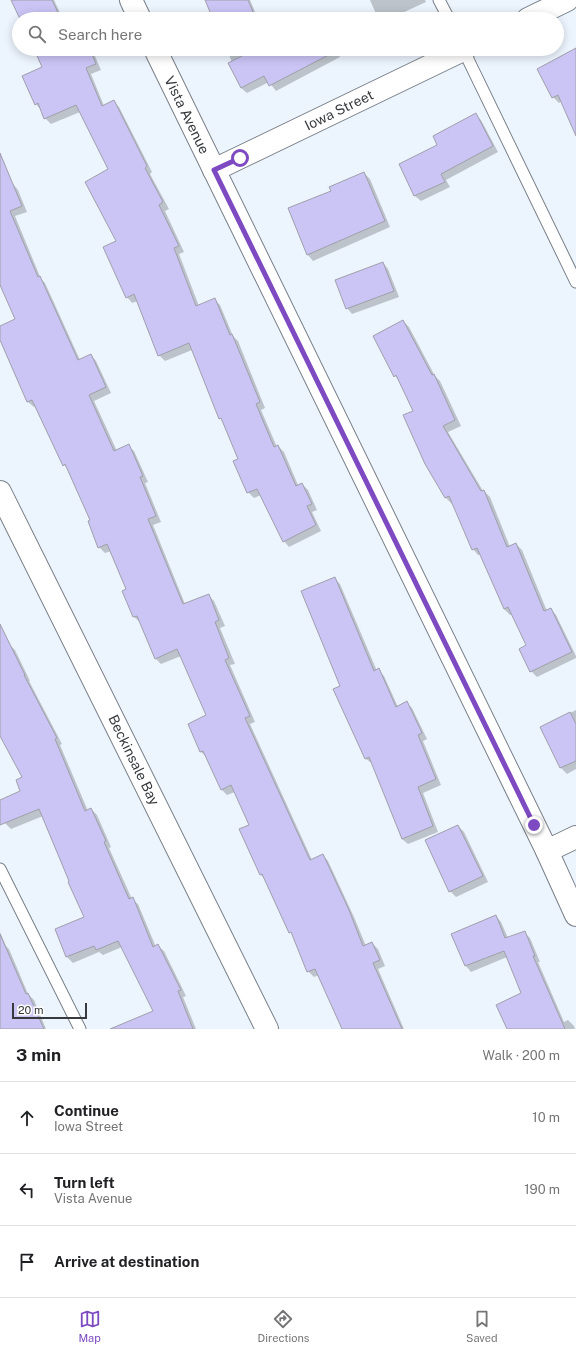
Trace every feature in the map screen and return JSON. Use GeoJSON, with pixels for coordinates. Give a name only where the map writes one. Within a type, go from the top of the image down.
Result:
{"type":"FeatureCollection","features":[{"type":"Feature","properties":{"kind":"street"},"geometry":{"type":"LineString","coordinates":[[131,0],[137,12]]}},
{"type":"Feature","properties":{"kind":"street"},"geometry":{"type":"LineString","coordinates":[[542,12],[567,0]]}},
{"type":"Feature","properties":{"kind":"street","name":"Vista Avenue"},"geometry":{"type":"LineString","coordinates":[[158,56],[576,915]]}},
{"type":"Feature","properties":{"kind":"street","name":"Iowa Street"},"geometry":{"type":"LineString","coordinates":[[214,170],[450,56]]}},
{"type":"Feature","properties":{"kind":"street","name":"Beckinsale Bay"},"geometry":{"type":"LineString","coordinates":[[0,492],[267,1029]]}},
{"type":"Feature","properties":{"kind":"street"},"geometry":{"type":"LineString","coordinates":[[546,851],[576,837]]}},
{"type":"Feature","properties":{"kind":"lane"},"geometry":{"type":"LineString","coordinates":[[440,0],[446,12]]}},
{"type":"Feature","properties":{"kind":"lane"},"geometry":{"type":"LineString","coordinates":[[467,56],[576,282]]}},
{"type":"Feature","properties":{"kind":"lane"},"geometry":{"type":"LineString","coordinates":[[0,869],[80,1029]]}},
{"type":"Feature","properties":{"kind":"building"},"geometry":{"type":"Polygon","coordinates":[[[11,0],[52,0],[58,12],[17,12],[11,0]]]}},
{"type":"Feature","properties":{"kind":"building"},"geometry":{"type":"Polygon","coordinates":[[[205,0],[248,0],[253,12],[210,12],[205,0]]]}},
{"type":"Feature","properties":{"kind":"building"},"geometry":{"type":"Polygon","coordinates":[[[576,48],[576,136],[558,95],[552,98],[537,69],[561,56],[564,56],[564,54],[576,48]]]}},
{"type":"Feature","properties":{"kind":"building"},"geometry":{"type":"Polygon","coordinates":[[[37,56],[93,56],[96,64],[86,68],[102,106],[114,100],[147,166],[145,168],[163,202],[159,205],[179,246],[174,248],[196,306],[215,298],[230,335],[232,334],[260,402],[256,404],[274,447],[278,445],[296,486],[302,483],[312,504],[307,506],[316,525],[283,542],[257,489],[247,493],[233,461],[238,459],[221,418],[219,419],[189,343],[158,356],[134,294],[126,298],[103,247],[116,241],[85,182],[108,169],[76,105],[44,119],[38,103],[35,105],[22,76],[42,67],[37,56]]]}},
{"type":"Feature","properties":{"kind":"building"},"geometry":{"type":"Polygon","coordinates":[[[242,56],[327,56],[269,86],[264,76],[241,88],[228,63],[242,56]]]}},
{"type":"Feature","properties":{"kind":"building"},"geometry":{"type":"Polygon","coordinates":[[[476,113],[493,146],[441,174],[445,182],[414,196],[399,164],[437,145],[433,136],[476,113]]]}},
{"type":"Feature","properties":{"kind":"building"},"geometry":{"type":"Polygon","coordinates":[[[0,153],[22,206],[10,211],[38,277],[40,276],[78,360],[91,354],[106,387],[89,395],[114,451],[129,444],[143,476],[140,477],[156,516],[148,519],[183,604],[209,594],[219,620],[215,622],[229,658],[225,660],[250,716],[245,718],[310,860],[323,854],[349,910],[363,946],[372,942],[380,960],[373,963],[402,1029],[342,1029],[315,969],[307,972],[291,932],[289,933],[262,874],[260,875],[239,829],[249,825],[231,785],[221,790],[203,751],[200,752],[188,724],[206,715],[177,649],[155,659],[137,616],[133,617],[122,591],[126,589],[107,544],[98,548],[88,521],[90,520],[65,464],[63,466],[32,400],[27,402],[0,340],[0,326],[15,319],[0,285],[0,153]]]}},
{"type":"Feature","properties":{"kind":"building"},"geometry":{"type":"Polygon","coordinates":[[[364,172],[385,221],[307,255],[288,208],[331,191],[329,187],[364,172]]]}},
{"type":"Feature","properties":{"kind":"building"},"geometry":{"type":"Polygon","coordinates":[[[383,262],[394,291],[346,309],[335,280],[383,262]]]}},
{"type":"Feature","properties":{"kind":"building"},"geometry":{"type":"Polygon","coordinates":[[[403,320],[432,375],[434,374],[455,420],[443,426],[481,491],[484,490],[507,547],[516,543],[544,611],[551,608],[572,652],[530,672],[519,649],[526,645],[508,607],[504,609],[477,548],[472,550],[449,496],[445,498],[425,464],[403,415],[413,411],[396,375],[394,377],[373,336],[403,320]]]}},
{"type":"Feature","properties":{"kind":"building"},"geometry":{"type":"Polygon","coordinates":[[[335,577],[374,671],[379,668],[396,707],[407,701],[422,733],[418,735],[436,779],[418,787],[433,826],[402,839],[369,757],[365,759],[333,689],[340,686],[301,591],[335,577]]]}},
{"type":"Feature","properties":{"kind":"building"},"geometry":{"type":"Polygon","coordinates":[[[0,624],[24,675],[57,738],[55,739],[85,811],[91,808],[129,899],[133,897],[153,947],[158,944],[181,990],[178,991],[193,1029],[110,1029],[153,1011],[118,941],[96,950],[94,946],[66,957],[55,929],[84,917],[68,882],[69,881],[39,809],[0,825],[0,800],[20,791],[16,780],[22,777],[0,736],[0,624]]]}},
{"type":"Feature","properties":{"kind":"building"},"geometry":{"type":"Polygon","coordinates":[[[570,712],[576,724],[576,761],[560,768],[540,727],[570,712]]]}},
{"type":"Feature","properties":{"kind":"building"},"geometry":{"type":"Polygon","coordinates":[[[458,825],[483,876],[449,892],[425,840],[458,825]]]}},
{"type":"Feature","properties":{"kind":"building"},"geometry":{"type":"Polygon","coordinates":[[[496,915],[505,938],[525,931],[535,956],[533,956],[565,1029],[507,1029],[496,1005],[521,993],[504,951],[465,966],[451,934],[496,915]]]}},
{"type":"Feature","properties":{"kind":"building"},"geometry":{"type":"Polygon","coordinates":[[[0,934],[26,994],[28,993],[44,1029],[0,1029],[0,934]]]}},
{"type":"Feature","properties":{"kind":"route"},"geometry":{"type":"LineString","coordinates":[[240,158],[214,170],[534,825]]}}]}
